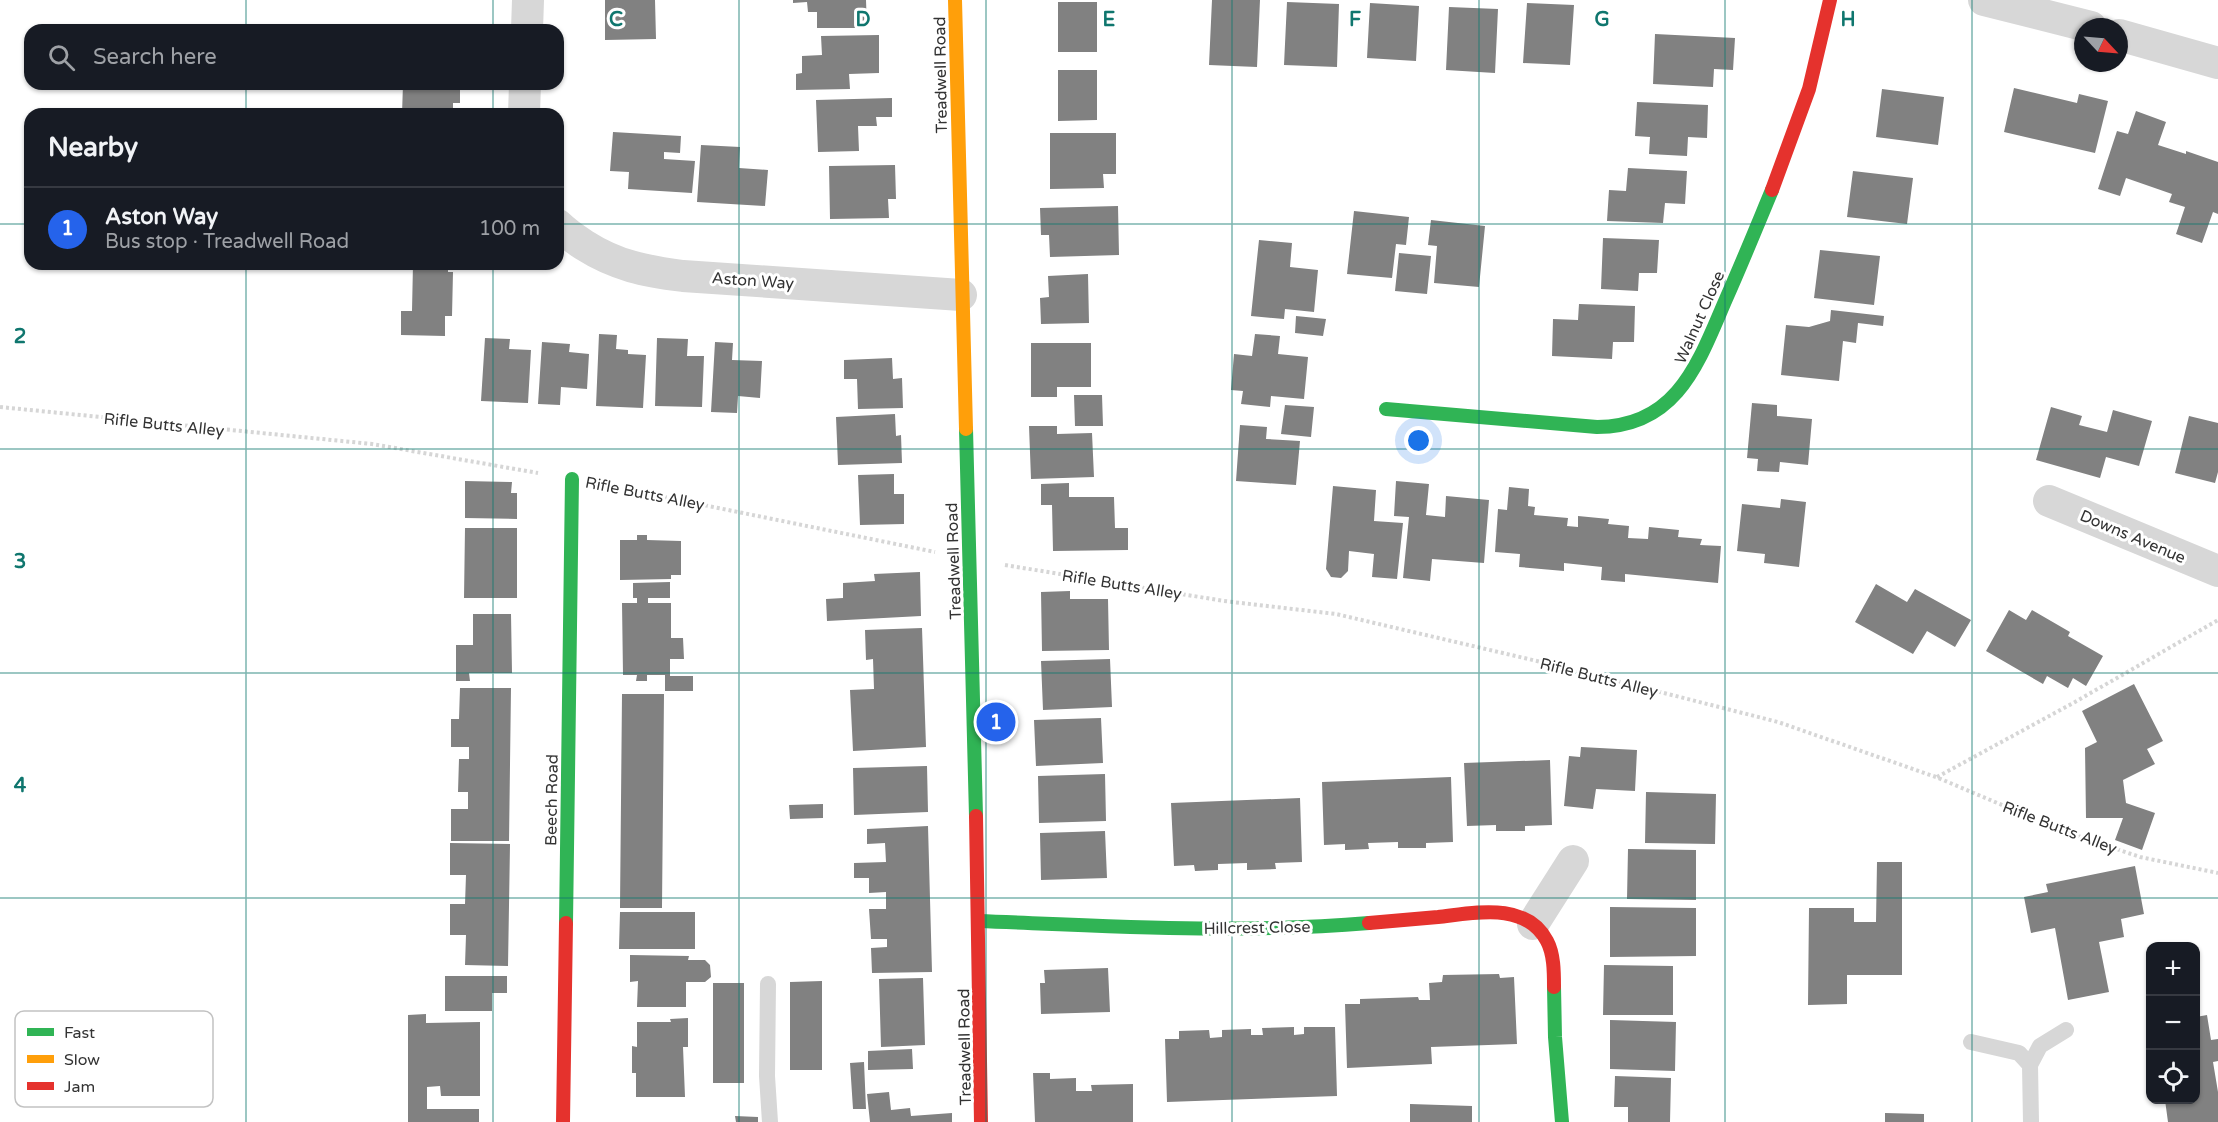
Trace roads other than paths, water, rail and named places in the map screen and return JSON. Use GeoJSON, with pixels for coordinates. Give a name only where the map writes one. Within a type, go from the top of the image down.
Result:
{"type":"FeatureCollection","features":[{"type":"Feature","properties":{"kind":"street"},"geometry":{"type":"LineString","coordinates":[[527,24],[528,0]]}},
{"type":"Feature","properties":{"kind":"street","name":"Treadwell Road"},"geometry":{"type":"LineString","coordinates":[[955,0],[979,921],[981,1122]]}},
{"type":"Feature","properties":{"kind":"street","name":"Walnut Close"},"geometry":{"type":"LineString","coordinates":[[1386,409],[1611,427],[1637,422],[1659,409],[1677,394],[1692,375],[1706,345],[1791,142],[1814,70],[1830,0]]}},
{"type":"Feature","properties":{"kind":"street"},"geometry":{"type":"LineString","coordinates":[[1984,0],[2074,23]]}},
{"type":"Feature","properties":{"kind":"street"},"geometry":{"type":"LineString","coordinates":[[2128,38],[2218,63]]}},
{"type":"Feature","properties":{"kind":"street"},"geometry":{"type":"LineString","coordinates":[[524,108],[525,90]]}},
{"type":"Feature","properties":{"kind":"street","name":"Aston Way"},"geometry":{"type":"LineString","coordinates":[[564,232],[606,259],[648,271],[683,276],[961,295]]}},
{"type":"Feature","properties":{"kind":"street","name":"Beech Road"},"geometry":{"type":"LineString","coordinates":[[563,1122],[572,479]]}},
{"type":"Feature","properties":{"kind":"street","name":"Downs Avenue"},"geometry":{"type":"LineString","coordinates":[[2049,501],[2218,572]]}},
{"type":"Feature","properties":{"kind":"street"},"geometry":{"type":"LineString","coordinates":[[1562,1122],[1554,1027],[1553,963],[1548,941],[1533,924],[1573,861]]}},
{"type":"Feature","properties":{"kind":"street","name":"Hillcrest Close"},"geometry":{"type":"LineString","coordinates":[[979,921],[1194,929],[1260,928],[1347,925],[1491,911],[1512,913],[1533,924]]}},
{"type":"Feature","properties":{"kind":"lane"},"geometry":{"type":"LineString","coordinates":[[768,984],[770,1122]]}},
{"type":"Feature","properties":{"kind":"lane"},"geometry":{"type":"LineString","coordinates":[[2031,1122],[2030,1065],[2040,1046],[2066,1030]]}},
{"type":"Feature","properties":{"kind":"lane"},"geometry":{"type":"LineString","coordinates":[[1971,1042],[2019,1053],[2030,1065]]}},
{"type":"Feature","properties":{"kind":"place","name":"Aston Way"},"geometry":{"type":"Point","coordinates":[996,722]}}]}
